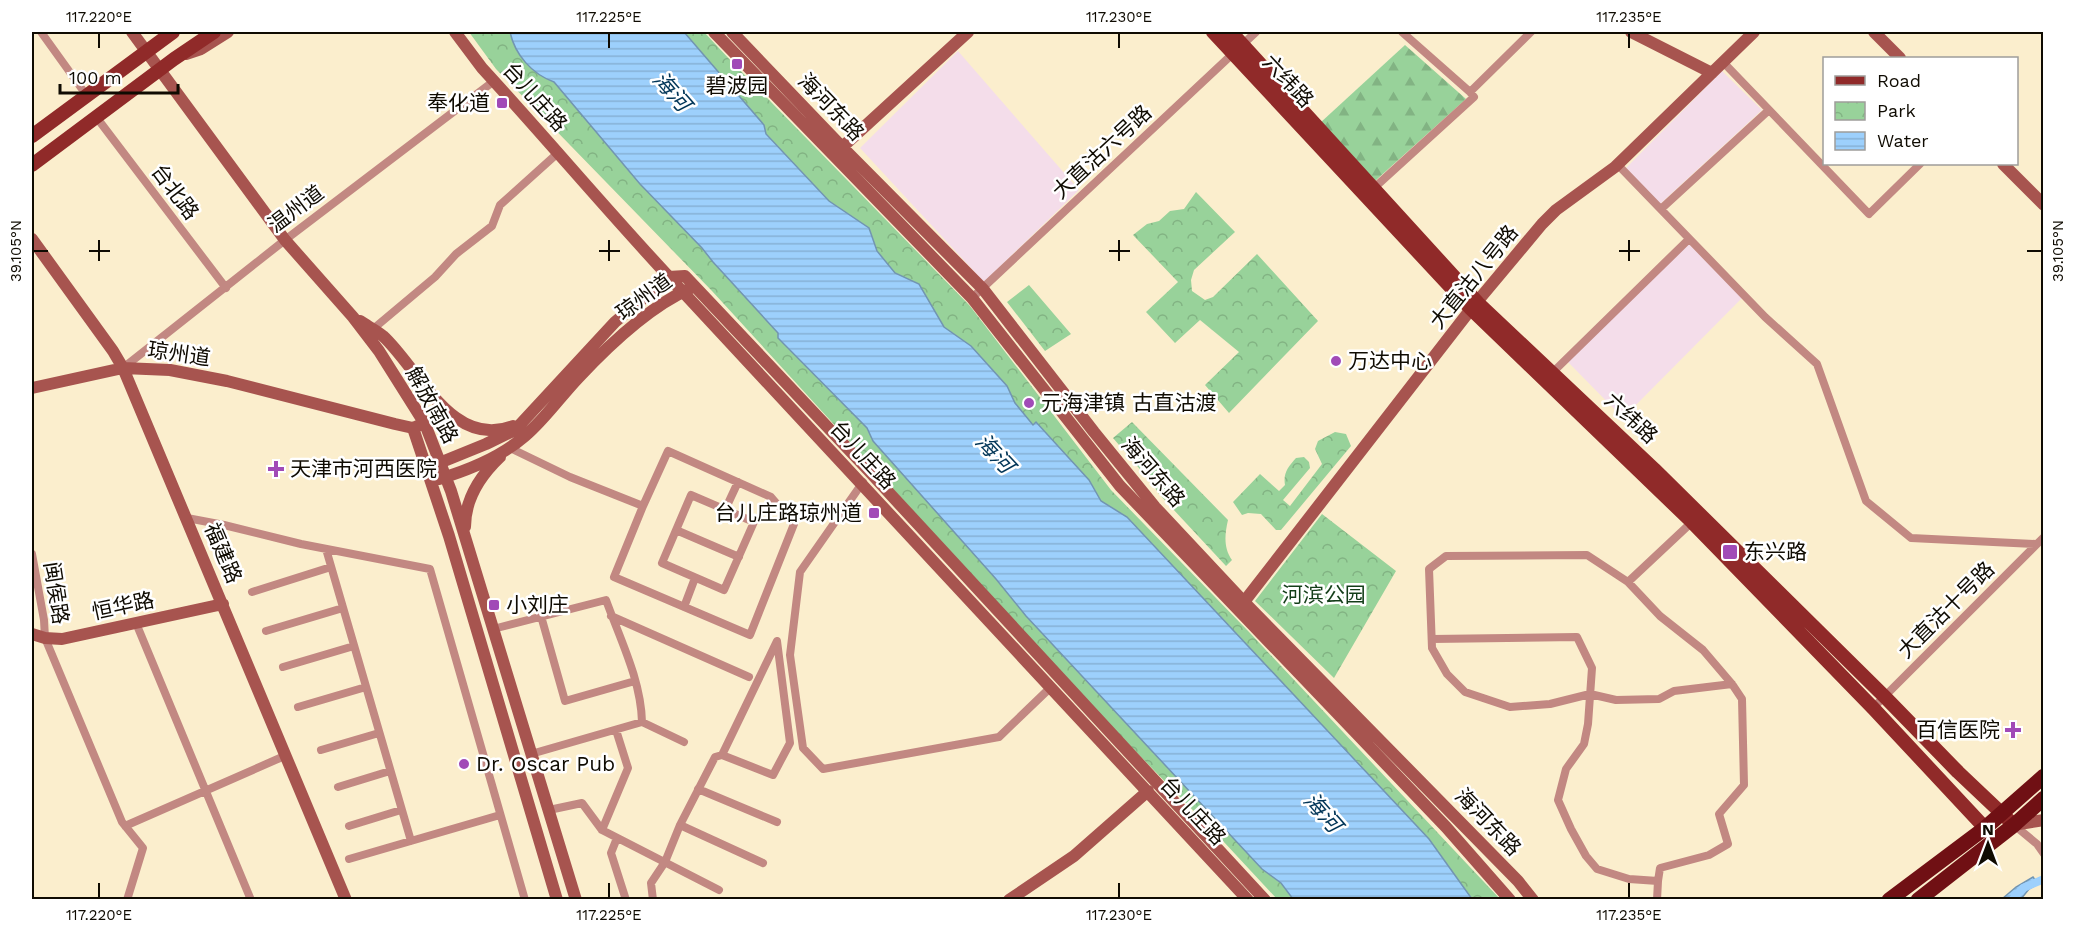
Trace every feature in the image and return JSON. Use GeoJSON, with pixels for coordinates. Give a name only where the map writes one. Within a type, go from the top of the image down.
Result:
{"type":"FeatureCollection","features":[{"type":"Feature","properties":{"kind":"highway"},"geometry":{"type":"LineString","coordinates":[[1889,900],[1985,828],[2043,776]]}},
{"type":"Feature","properties":{"kind":"highway"},"geometry":{"type":"LineString","coordinates":[[1918,900],[2014,825],[2043,798]]}},
{"type":"Feature","properties":{"kind":"main road"},"geometry":{"type":"LineString","coordinates":[[32,136],[146,52],[163,36],[173,32]]}},
{"type":"Feature","properties":{"kind":"main road"},"geometry":{"type":"LineString","coordinates":[[32,165],[174,59],[214,32]]}},
{"type":"Feature","properties":{"kind":"main road","name":"六纬路"},"geometry":{"type":"LineString","coordinates":[[1214,32],[1238,49],[1374,188],[1474,306],[1552,373],[1654,469],[2014,825]]}},
{"type":"Feature","properties":{"kind":"main road","name":"六纬路"},"geometry":{"type":"LineString","coordinates":[[1231,32],[1238,49],[1474,306],[1692,522],[1873,708],[1985,828]]}},
{"type":"Feature","properties":{"kind":"main road"},"geometry":{"type":"LineString","coordinates":[[104,82],[114,80],[120,82],[123,91],[120,100]]}},
{"type":"Feature","properties":{"kind":"street"},"geometry":{"type":"LineString","coordinates":[[41,32],[87,96]]}},
{"type":"Feature","properties":{"kind":"street","name":"解放南路"},"geometry":{"type":"LineString","coordinates":[[132,32],[285,240],[353,317],[379,351],[441,462],[576,900]]}},
{"type":"Feature","properties":{"kind":"street"},"geometry":{"type":"LineString","coordinates":[[174,59],[201,49],[228,32]]}},
{"type":"Feature","properties":{"kind":"street","name":"台儿庄路"},"geometry":{"type":"LineString","coordinates":[[455,32],[494,81],[682,292],[863,482],[1050,688],[1248,900]]}},
{"type":"Feature","properties":{"kind":"street","name":"海河东路"},"geometry":{"type":"LineString","coordinates":[[714,32],[983,289],[1133,481],[1241,606],[1446,827],[1510,900]]}},
{"type":"Feature","properties":{"kind":"street","name":"海河东路"},"geometry":{"type":"LineString","coordinates":[[732,32],[835,149],[972,298],[1120,486],[1518,881],[1533,900]]}},
{"type":"Feature","properties":{"kind":"street"},"geometry":{"type":"LineString","coordinates":[[835,149],[958,32]]}},
{"type":"Feature","properties":{"kind":"street"},"geometry":{"type":"LineString","coordinates":[[835,149],[969,32]]}},
{"type":"Feature","properties":{"kind":"street","name":"大直沽六号路"},"geometry":{"type":"LineString","coordinates":[[972,298],[1256,32]]}},
{"type":"Feature","properties":{"kind":"street"},"geometry":{"type":"LineString","coordinates":[[1402,32],[1472,94]]}},
{"type":"Feature","properties":{"kind":"street"},"geometry":{"type":"LineString","coordinates":[[1374,188],[1472,94],[1532,32]]}},
{"type":"Feature","properties":{"kind":"street"},"geometry":{"type":"LineString","coordinates":[[1631,32],[1712,73]]}},
{"type":"Feature","properties":{"kind":"street","name":"大直沽八号路"},"geometry":{"type":"LineString","coordinates":[[1241,606],[1474,306],[1556,210],[1617,165],[1754,32]]}},
{"type":"Feature","properties":{"kind":"street"},"geometry":{"type":"LineString","coordinates":[[1874,32],[1899,57]]}},
{"type":"Feature","properties":{"kind":"street"},"geometry":{"type":"LineString","coordinates":[[1723,62],[1869,214],[1919,165]]}},
{"type":"Feature","properties":{"kind":"street","name":"温州道"},"geometry":{"type":"LineString","coordinates":[[123,368],[285,240],[494,81]]}},
{"type":"Feature","properties":{"kind":"street"},"geometry":{"type":"LineString","coordinates":[[1661,209],[1769,110]]}},
{"type":"Feature","properties":{"kind":"street","name":"台北路"},"geometry":{"type":"LineString","coordinates":[[97,117],[226,288]]}},
{"type":"Feature","properties":{"kind":"street"},"geometry":{"type":"LineString","coordinates":[[373,329],[435,277],[456,254],[492,226],[500,205],[559,152]]}},
{"type":"Feature","properties":{"kind":"street"},"geometry":{"type":"LineString","coordinates":[[1617,165],[1766,317],[1817,364],[1866,501],[1911,538],[2036,544]]}},
{"type":"Feature","properties":{"kind":"street"},"geometry":{"type":"LineString","coordinates":[[2004,165],[2043,205]]}},
{"type":"Feature","properties":{"kind":"street","name":"福建路"},"geometry":{"type":"LineString","coordinates":[[32,239],[123,368],[346,900]]}},
{"type":"Feature","properties":{"kind":"street"},"geometry":{"type":"LineString","coordinates":[[1552,373],[1689,239]]}},
{"type":"Feature","properties":{"kind":"street","name":"琼州道"},"geometry":{"type":"LineString","coordinates":[[427,468],[508,434],[525,421],[615,322],[669,277],[685,276],[695,286],[659,306],[601,355],[532,429],[510,448],[432,482]]}},
{"type":"Feature","properties":{"kind":"street","name":"台儿庄路"},"geometry":{"type":"LineString","coordinates":[[695,286],[1265,900]]}},
{"type":"Feature","properties":{"kind":"street"},"geometry":{"type":"LineString","coordinates":[[353,317],[373,329],[389,344],[441,404],[462,423],[488,430],[510,427],[525,421]]}},
{"type":"Feature","properties":{"kind":"street","name":"琼州道"},"geometry":{"type":"LineString","coordinates":[[32,388],[123,368],[170,370],[419,426]]}},
{"type":"Feature","properties":{"kind":"street","name":"解放南路"},"geometry":{"type":"LineString","coordinates":[[419,426],[427,468],[557,900]]}},
{"type":"Feature","properties":{"kind":"street"},"geometry":{"type":"LineString","coordinates":[[465,538],[465,518],[473,492],[486,471],[510,448],[570,477],[643,506]]}},
{"type":"Feature","properties":{"kind":"street"},"geometry":{"type":"LineString","coordinates":[[668,451],[738,482],[771,496],[794,524],[750,635],[614,577],[668,451]]}},
{"type":"Feature","properties":{"kind":"street"},"geometry":{"type":"LineString","coordinates":[[725,510],[738,482]]}},
{"type":"Feature","properties":{"kind":"street"},"geometry":{"type":"LineString","coordinates":[[863,482],[800,572],[790,655],[803,748],[823,769],[999,737],[1050,688]]}},
{"type":"Feature","properties":{"kind":"street"},"geometry":{"type":"LineString","coordinates":[[691,495],[754,522],[724,590],[662,563],[676,530],[691,495]]}},
{"type":"Feature","properties":{"kind":"street"},"geometry":{"type":"LineString","coordinates":[[187,518],[430,569],[525,900]]}},
{"type":"Feature","properties":{"kind":"street"},"geometry":{"type":"LineString","coordinates":[[1628,582],[1692,522]]}},
{"type":"Feature","properties":{"kind":"street"},"geometry":{"type":"LineString","coordinates":[[676,530],[739,557]]}},
{"type":"Feature","properties":{"kind":"street","name":"大直沽十号路"},"geometry":{"type":"LineString","coordinates":[[1873,708],[2043,537]]}},
{"type":"Feature","properties":{"kind":"street"},"geometry":{"type":"LineString","coordinates":[[326,549],[411,841]]}},
{"type":"Feature","properties":{"kind":"street","name":"闽侯路"},"geometry":{"type":"LineString","coordinates":[[32,554],[45,638],[125,826],[143,848],[127,900]]}},
{"type":"Feature","properties":{"kind":"street"},"geometry":{"type":"LineString","coordinates":[[1657,900],[1660,868],[1709,855],[1728,844],[1719,814],[1744,785],[1742,699],[1732,684],[1703,650],[1660,616],[1628,582],[1587,555],[1446,556],[1429,569],[1432,648],[1447,674],[1465,692],[1510,707],[1550,704],[1590,694],[1616,700],[1659,699],[1674,691],[1732,684]]}},
{"type":"Feature","properties":{"kind":"street"},"geometry":{"type":"LineString","coordinates":[[252,592],[331,567]]}},
{"type":"Feature","properties":{"kind":"street"},"geometry":{"type":"LineString","coordinates":[[684,607],[695,578]]}},
{"type":"Feature","properties":{"kind":"street"},"geometry":{"type":"LineString","coordinates":[[493,629],[606,600],[642,702],[642,722]]}},
{"type":"Feature","properties":{"kind":"street","name":"恒华路"},"geometry":{"type":"LineString","coordinates":[[32,634],[45,638],[62,639],[223,604]]}},
{"type":"Feature","properties":{"kind":"street"},"geometry":{"type":"LineString","coordinates":[[266,631],[343,608]]}},
{"type":"Feature","properties":{"kind":"street"},"geometry":{"type":"LineString","coordinates":[[541,616],[565,701],[635,681]]}},
{"type":"Feature","properties":{"kind":"street"},"geometry":{"type":"LineString","coordinates":[[611,616],[749,677]]}},
{"type":"Feature","properties":{"kind":"street"},"geometry":{"type":"LineString","coordinates":[[136,623],[251,900]]}},
{"type":"Feature","properties":{"kind":"street"},"geometry":{"type":"LineString","coordinates":[[1432,639],[1577,637],[1592,668],[1588,724],[1584,744],[1566,769],[1558,800],[1586,856],[1597,869],[1629,879],[1658,882]]}},
{"type":"Feature","properties":{"kind":"street"},"geometry":{"type":"LineString","coordinates":[[653,900],[651,884],[665,862],[680,825],[715,757],[722,755],[773,775],[790,743],[777,641],[722,755]]}},
{"type":"Feature","properties":{"kind":"street"},"geometry":{"type":"LineString","coordinates":[[283,667],[354,646]]}},
{"type":"Feature","properties":{"kind":"street"},"geometry":{"type":"LineString","coordinates":[[298,707],[366,687]]}},
{"type":"Feature","properties":{"kind":"street"},"geometry":{"type":"LineString","coordinates":[[531,754],[642,722],[684,742]]}},
{"type":"Feature","properties":{"kind":"street"},"geometry":{"type":"LineString","coordinates":[[602,830],[628,768],[616,730]]}},
{"type":"Feature","properties":{"kind":"street"},"geometry":{"type":"LineString","coordinates":[[321,750],[379,733]]}},
{"type":"Feature","properties":{"kind":"street"},"geometry":{"type":"LineString","coordinates":[[125,826],[280,758]]}},
{"type":"Feature","properties":{"kind":"street"},"geometry":{"type":"LineString","coordinates":[[338,787],[390,771]]}},
{"type":"Feature","properties":{"kind":"street"},"geometry":{"type":"LineString","coordinates":[[698,789],[777,822]]}},
{"type":"Feature","properties":{"kind":"street"},"geometry":{"type":"LineString","coordinates":[[1009,900],[1074,856],[1148,791]]}},
{"type":"Feature","properties":{"kind":"street"},"geometry":{"type":"LineString","coordinates":[[549,810],[582,803],[602,830],[719,890]]}},
{"type":"Feature","properties":{"kind":"street"},"geometry":{"type":"LineString","coordinates":[[350,826],[401,810]]}},
{"type":"Feature","properties":{"kind":"street"},"geometry":{"type":"LineString","coordinates":[[350,859],[500,815]]}},
{"type":"Feature","properties":{"kind":"street"},"geometry":{"type":"LineString","coordinates":[[1985,828],[2043,820]]}},
{"type":"Feature","properties":{"kind":"street"},"geometry":{"type":"LineString","coordinates":[[680,825],[763,863]]}},
{"type":"Feature","properties":{"kind":"street"},"geometry":{"type":"LineString","coordinates":[[2014,825],[2037,844],[2043,854]]}},
{"type":"Feature","properties":{"kind":"street"},"geometry":{"type":"LineString","coordinates":[[617,838],[611,853],[626,900]]}},
{"type":"Feature","properties":{"kind":"street"},"geometry":{"type":"LineString","coordinates":[[1518,881],[1543,900]]}},
{"type":"Feature","properties":{"kind":"shaded area"},"geometry":{"type":"Polygon","coordinates":[[[958,51],[1079,190],[984,282],[860,148],[958,51]]]}},
{"type":"Feature","properties":{"kind":"shaded area"},"geometry":{"type":"Polygon","coordinates":[[[1722,71],[1762,110],[1659,205],[1625,169],[1722,71]]]}},
{"type":"Feature","properties":{"kind":"shaded area"},"geometry":{"type":"Polygon","coordinates":[[[1688,243],[1742,298],[1623,418],[1568,362],[1688,243]]]}},
{"type":"Feature","properties":{"kind":"green space"},"geometry":{"type":"Polygon","coordinates":[[[469,32],[704,32],[970,306],[1111,490],[1250,633],[1500,899],[1277,899],[1099,714],[712,291],[496,69],[469,32]]]}},
{"type":"Feature","properties":{"kind":"green space"},"geometry":{"type":"Polygon","coordinates":[[[1405,45],[1466,99],[1375,181],[1320,123],[1405,45]]]}},
{"type":"Feature","properties":{"kind":"green space"},"geometry":{"type":"Polygon","coordinates":[[[1196,192],[1235,232],[1194,270],[1191,280],[1192,291],[1205,300],[1213,297],[1257,254],[1318,321],[1229,413],[1205,385],[1239,352],[1200,320],[1175,343],[1146,312],[1178,282],[1133,235],[1147,224],[1159,221],[1170,211],[1184,209],[1196,192]]]}},
{"type":"Feature","properties":{"kind":"green space"},"geometry":{"type":"Polygon","coordinates":[[[1029,285],[1071,334],[1045,351],[1007,302],[1029,285]]]}},
{"type":"Feature","properties":{"kind":"green space"},"geometry":{"type":"Polygon","coordinates":[[[1132,422],[1228,520],[1226,545],[1232,560],[1226,566],[1159,494],[1113,438],[1132,422]]]}},
{"type":"Feature","properties":{"kind":"green space"},"geometry":{"type":"Polygon","coordinates":[[[1335,432],[1346,434],[1351,446],[1281,530],[1276,530],[1261,514],[1242,515],[1233,502],[1260,474],[1279,491],[1285,485],[1285,474],[1291,464],[1296,458],[1304,457],[1309,462],[1310,468],[1283,500],[1290,506],[1322,464],[1315,449],[1318,441],[1335,432]]]}},
{"type":"Feature","properties":{"kind":"green space","name":"河滨公园"},"geometry":{"type":"Polygon","coordinates":[[[1322,514],[1396,571],[1334,678],[1255,601],[1322,514]]]}},
{"type":"Feature","properties":{"kind":"water","name":"海河"},"geometry":{"type":"Polygon","coordinates":[[[510,32],[684,32],[764,125],[766,134],[829,201],[869,228],[877,251],[895,273],[919,284],[944,327],[971,346],[1007,386],[1015,403],[1033,425],[1036,422],[1089,480],[1101,501],[1127,517],[1429,839],[1472,899],[1293,899],[1281,883],[1262,869],[1026,616],[873,441],[867,428],[778,338],[778,333],[702,248],[640,184],[554,82],[539,74],[526,63],[520,56],[510,32]]]}},
{"type":"Feature","properties":{"kind":"water"},"geometry":{"type":"Polygon","coordinates":[[[2033,877],[2038,884],[2029,889],[2021,899],[2002,899],[2016,887],[2033,877]]]}},
{"type":"Feature","properties":{"kind":"waterway"},"geometry":{"type":"LineString","coordinates":[[2012,900],[2023,888],[2044,879]]}},
{"type":"Feature","properties":{"kind":"place","name":"碧波园"},"geometry":{"type":"Point","coordinates":[737,64]}},
{"type":"Feature","properties":{"kind":"place","name":"奉化道"},"geometry":{"type":"Point","coordinates":[502,103]}},
{"type":"Feature","properties":{"kind":"place","name":"万达中心"},"geometry":{"type":"Point","coordinates":[1336,361]}},
{"type":"Feature","properties":{"kind":"place","name":"元海津镇 古直沽渡"},"geometry":{"type":"Point","coordinates":[1029,403]}},
{"type":"Feature","properties":{"kind":"place","name":"天津市河西医院"},"geometry":{"type":"Point","coordinates":[276,469]}},
{"type":"Feature","properties":{"kind":"place","name":"台儿庄路琼州道"},"geometry":{"type":"Point","coordinates":[874,513]}},
{"type":"Feature","properties":{"kind":"place","name":"东兴路"},"geometry":{"type":"Point","coordinates":[1730,552]}},
{"type":"Feature","properties":{"kind":"place","name":"小刘庄"},"geometry":{"type":"Point","coordinates":[494,605]}},
{"type":"Feature","properties":{"kind":"place","name":"百信医院"},"geometry":{"type":"Point","coordinates":[2013,730]}},
{"type":"Feature","properties":{"kind":"place","name":"Dr. Oscar Pub"},"geometry":{"type":"Point","coordinates":[464,764]}}]}
